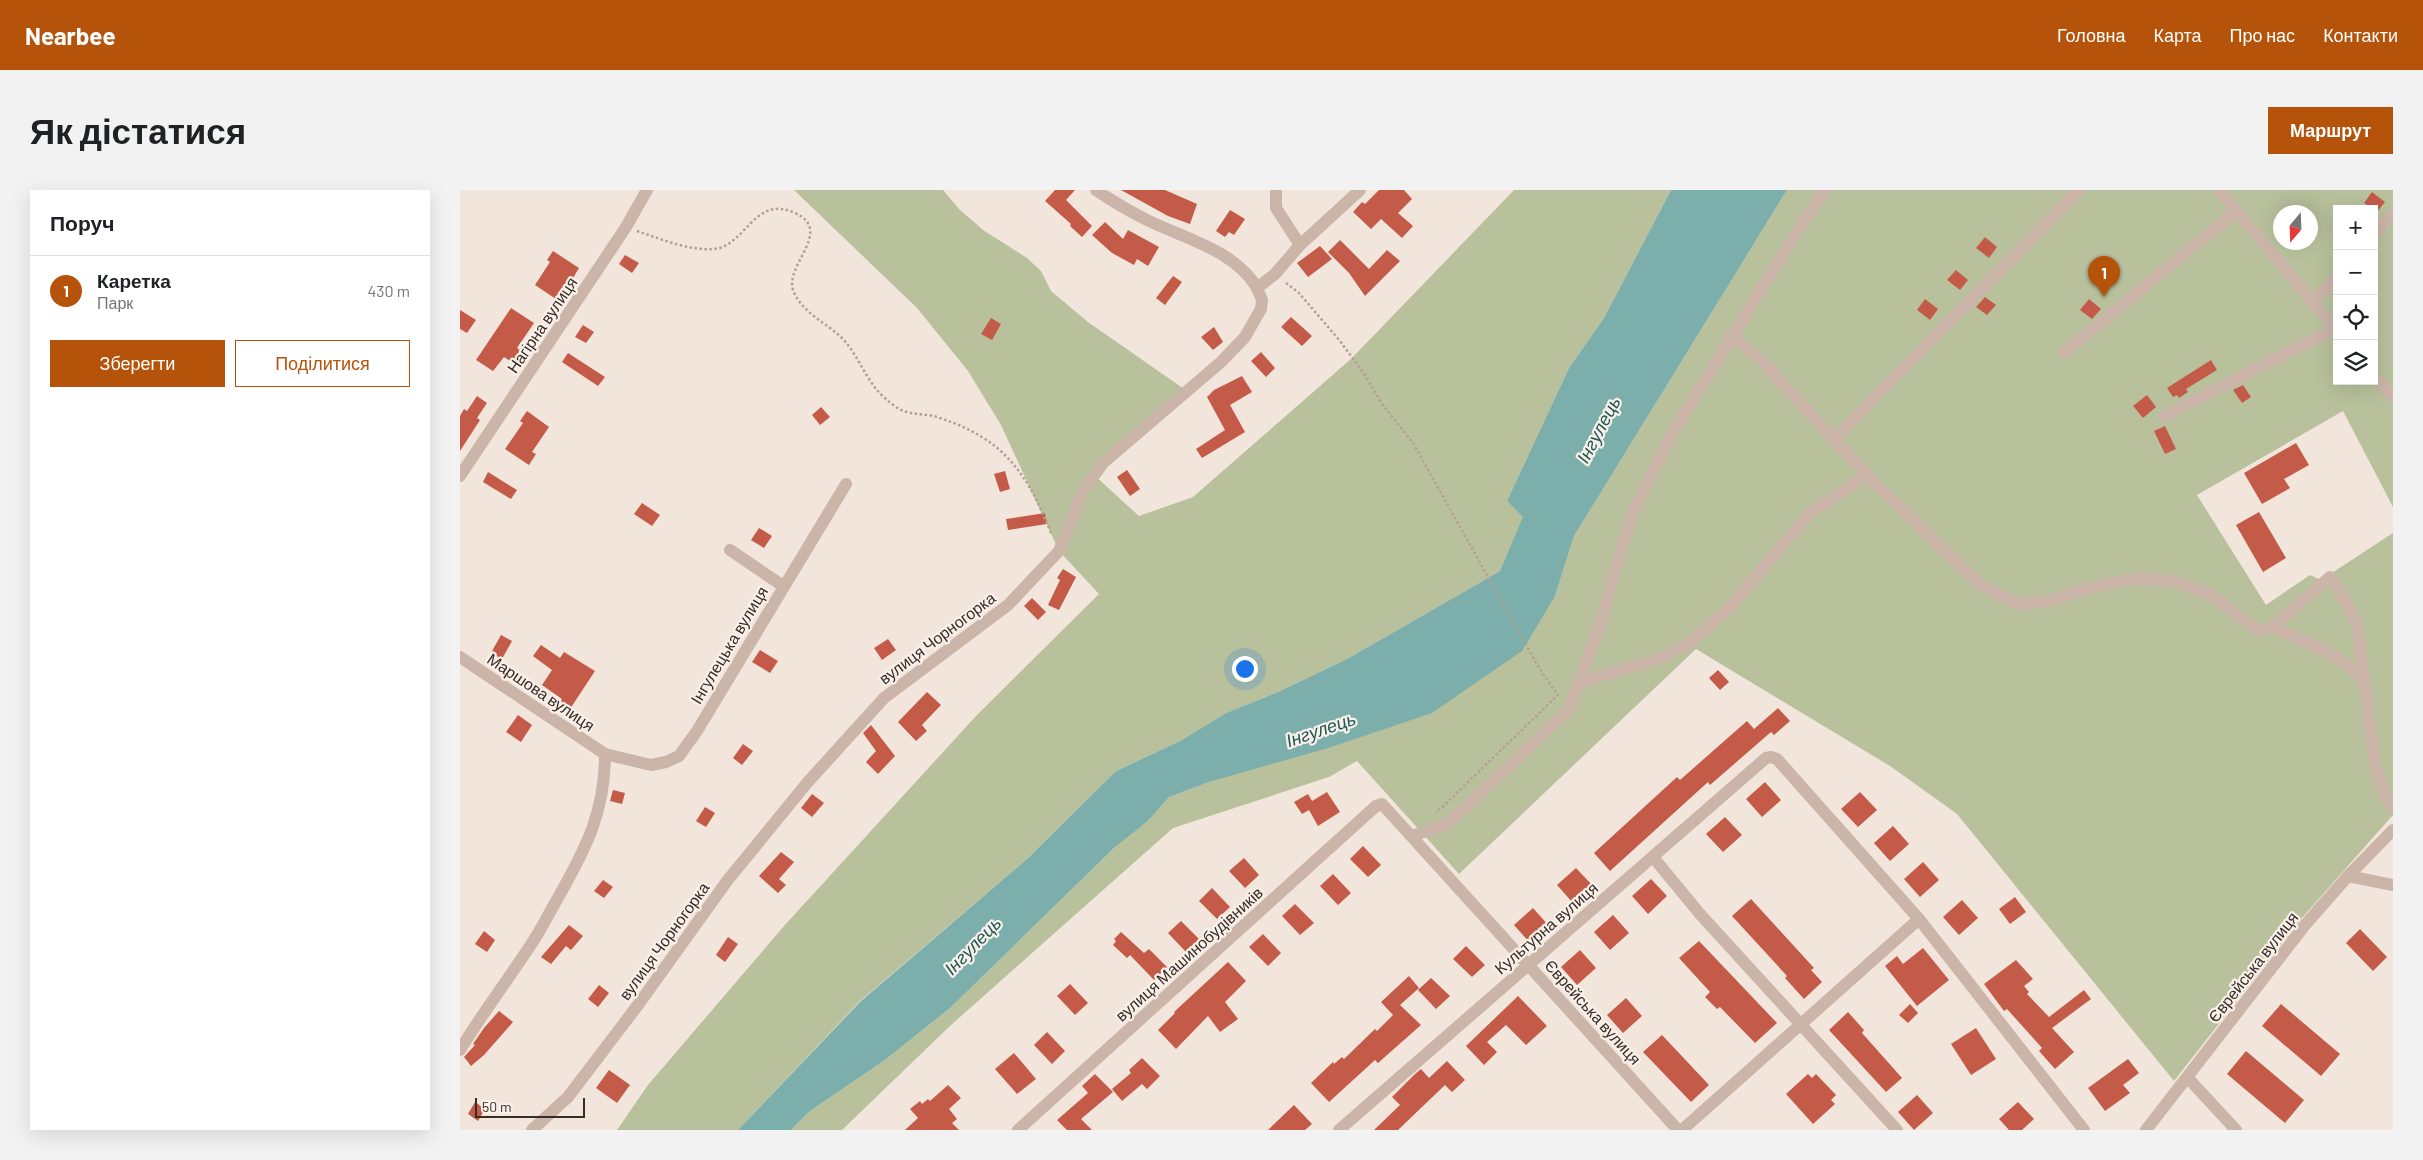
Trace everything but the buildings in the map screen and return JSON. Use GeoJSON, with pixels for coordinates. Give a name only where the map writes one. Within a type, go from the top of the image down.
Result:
{"type":"FeatureCollection","features":[{"type":"Feature","properties":{"kind":"street","name":"Нагірна вулиця"},"geometry":{"type":"LineString","coordinates":[[460,476],[626,227],[647,190]]}},
{"type":"Feature","properties":{"kind":"street"},"geometry":{"type":"LineString","coordinates":[[1096,190],[1147,220],[1193,240],[1228,259],[1246,274],[1257,288],[1275,274],[1300,245],[1360,190]]}},
{"type":"Feature","properties":{"kind":"street"},"geometry":{"type":"LineString","coordinates":[[1276,190],[1276,208],[1300,245]]}},
{"type":"Feature","properties":{"kind":"street"},"geometry":{"type":"LineString","coordinates":[[1412,836],[1449,823],[1569,709],[1602,619],[1634,509],[1673,432],[1732,335],[1825,190]]}},
{"type":"Feature","properties":{"kind":"street"},"geometry":{"type":"LineString","coordinates":[[1834,439],[2079,190]]}},
{"type":"Feature","properties":{"kind":"street"},"geometry":{"type":"LineString","coordinates":[[2224,192],[2236,211],[2333,326]]}},
{"type":"Feature","properties":{"kind":"street"},"geometry":{"type":"LineString","coordinates":[[2064,352],[2236,211]]}},
{"type":"Feature","properties":{"kind":"street"},"geometry":{"type":"LineString","coordinates":[[2378,230],[2393,213]]}},
{"type":"Feature","properties":{"kind":"street"},"geometry":{"type":"LineString","coordinates":[[2313,303],[2333,280]]}},
{"type":"Feature","properties":{"kind":"street","name":"вулиця Чорногорка"},"geometry":{"type":"LineString","coordinates":[[532,1130],[568,1097],[638,1005],[726,881],[807,783],[884,698],[1008,605],[1059,551],[1082,492],[1103,463],[1221,362],[1245,336],[1261,308],[1262,300],[1257,288]]}},
{"type":"Feature","properties":{"kind":"street"},"geometry":{"type":"LineString","coordinates":[[2164,416],[2333,332]]}},
{"type":"Feature","properties":{"kind":"street"},"geometry":{"type":"LineString","coordinates":[[1732,335],[1764,362],[1867,474],[1980,585],[2019,605],[2048,601],[2093,587],[2140,578],[2177,582],[2211,594],[2259,631],[2273,627],[2330,577],[2357,624],[2374,765],[2384,794],[2393,809]]}},
{"type":"Feature","properties":{"kind":"street"},"geometry":{"type":"LineString","coordinates":[[2378,380],[2393,397]]}},
{"type":"Feature","properties":{"kind":"street"},"geometry":{"type":"LineString","coordinates":[[1578,683],[1661,658],[1687,645],[1731,606],[1810,513],[1867,474]]}},
{"type":"Feature","properties":{"kind":"street","name":"Інгулецька вулиця"},"geometry":{"type":"LineString","coordinates":[[605,754],[651,765],[666,762],[679,756],[698,731],[783,586],[846,484]]}},
{"type":"Feature","properties":{"kind":"street"},"geometry":{"type":"LineString","coordinates":[[730,550],[783,586]]}},
{"type":"Feature","properties":{"kind":"street"},"geometry":{"type":"LineString","coordinates":[[2273,627],[2341,660],[2355,669],[2365,683]]}},
{"type":"Feature","properties":{"kind":"street","name":"Маршова вулиця"},"geometry":{"type":"LineString","coordinates":[[460,657],[605,754]]}},
{"type":"Feature","properties":{"kind":"street"},"geometry":{"type":"LineString","coordinates":[[460,1050],[531,945],[580,860],[592,833],[598,809],[605,776],[605,754]]}},
{"type":"Feature","properties":{"kind":"street","name":"Культурна вулиця"},"geometry":{"type":"LineString","coordinates":[[1338,1130],[1766,758],[1771,757],[1777,760],[1919,919]]}},
{"type":"Feature","properties":{"kind":"street","name":"Єврейська вулиця"},"geometry":{"type":"LineString","coordinates":[[1382,804],[1680,1130]]}},
{"type":"Feature","properties":{"kind":"street","name":"вулиця Машинобудівників"},"geometry":{"type":"LineString","coordinates":[[1018,1130],[1376,806],[1382,804]]}},
{"type":"Feature","properties":{"kind":"street","name":"Єврейська вулиця"},"geometry":{"type":"LineString","coordinates":[[2146,1130],[2305,926],[2348,876],[2393,830]]}},
{"type":"Feature","properties":{"kind":"street"},"geometry":{"type":"LineString","coordinates":[[1653,857],[1700,914],[1897,1130]]}},
{"type":"Feature","properties":{"kind":"street"},"geometry":{"type":"LineString","coordinates":[[2348,876],[2393,885]]}},
{"type":"Feature","properties":{"kind":"street"},"geometry":{"type":"LineString","coordinates":[[1680,1130],[1919,919],[2084,1130]]}},
{"type":"Feature","properties":{"kind":"street"},"geometry":{"type":"LineString","coordinates":[[2188,1078],[2236,1130]]}},
{"type":"Feature","properties":{"kind":"path"},"geometry":{"type":"LineString","coordinates":[[626,227],[697,248],[714,249],[725,246],[765,212],[774,209],[784,210],[801,217],[806,221],[810,235],[809,244],[796,266],[792,278],[793,288],[800,304],[841,338],[860,361],[877,390],[893,405],[906,412],[939,418],[994,444],[1024,475],[1059,551]]}},
{"type":"Feature","properties":{"kind":"path"},"geometry":{"type":"LineString","coordinates":[[1275,274],[1299,293],[1340,341],[1365,375],[1382,404],[1413,443],[1539,668],[1558,695],[1433,816]]}},
{"type":"Feature","properties":{"kind":"green space"},"geometry":{"type":"Polygon","coordinates":[[[794,190],[943,190],[959,209],[983,230],[1027,258],[1041,271],[1051,291],[1088,322],[1187,391],[1094,475],[1139,516],[1193,497],[1352,358],[1514,190],[1671,190],[1604,318],[1569,368],[1507,501],[1524,517],[1500,571],[1347,659],[1278,692],[1226,713],[1180,741],[1116,771],[1027,859],[860,1001],[738,1130],[617,1130],[648,1085],[784,926],[976,716],[1099,594],[1059,551],[1001,425],[968,371],[917,308],[794,190]]]}},
{"type":"Feature","properties":{"kind":"green space"},"geometry":{"type":"Polygon","coordinates":[[[1787,190],[2393,190],[2393,507],[2343,411],[2197,495],[2266,605],[2310,575],[2321,580],[2393,533],[2393,815],[2301,919],[2174,1081],[1957,814],[1890,766],[1696,649],[1459,874],[1357,761],[1329,777],[1173,828],[951,1025],[842,1130],[791,1130],[810,1111],[885,1060],[950,1008],[1118,844],[1148,821],[1169,797],[1212,781],[1555,596],[1574,536],[1787,190]]]}},
{"type":"Feature","properties":{"kind":"water","name":"Інгулець"},"geometry":{"type":"Polygon","coordinates":[[[1671,190],[1787,190],[1574,536],[1555,596],[1522,651],[1432,713],[1325,749],[1212,781],[1169,797],[1148,821],[1115,847],[950,1008],[885,1060],[810,1111],[791,1130],[738,1130],[861,1001],[1027,859],[1116,771],[1180,741],[1226,713],[1278,692],[1347,659],[1500,571],[1523,517],[1507,501],[1569,368],[1604,318],[1671,190]]]}},
{"type":"Feature","properties":{"kind":"place","name":"Каретка"},"geometry":{"type":"Point","coordinates":[2104,297]}}]}
